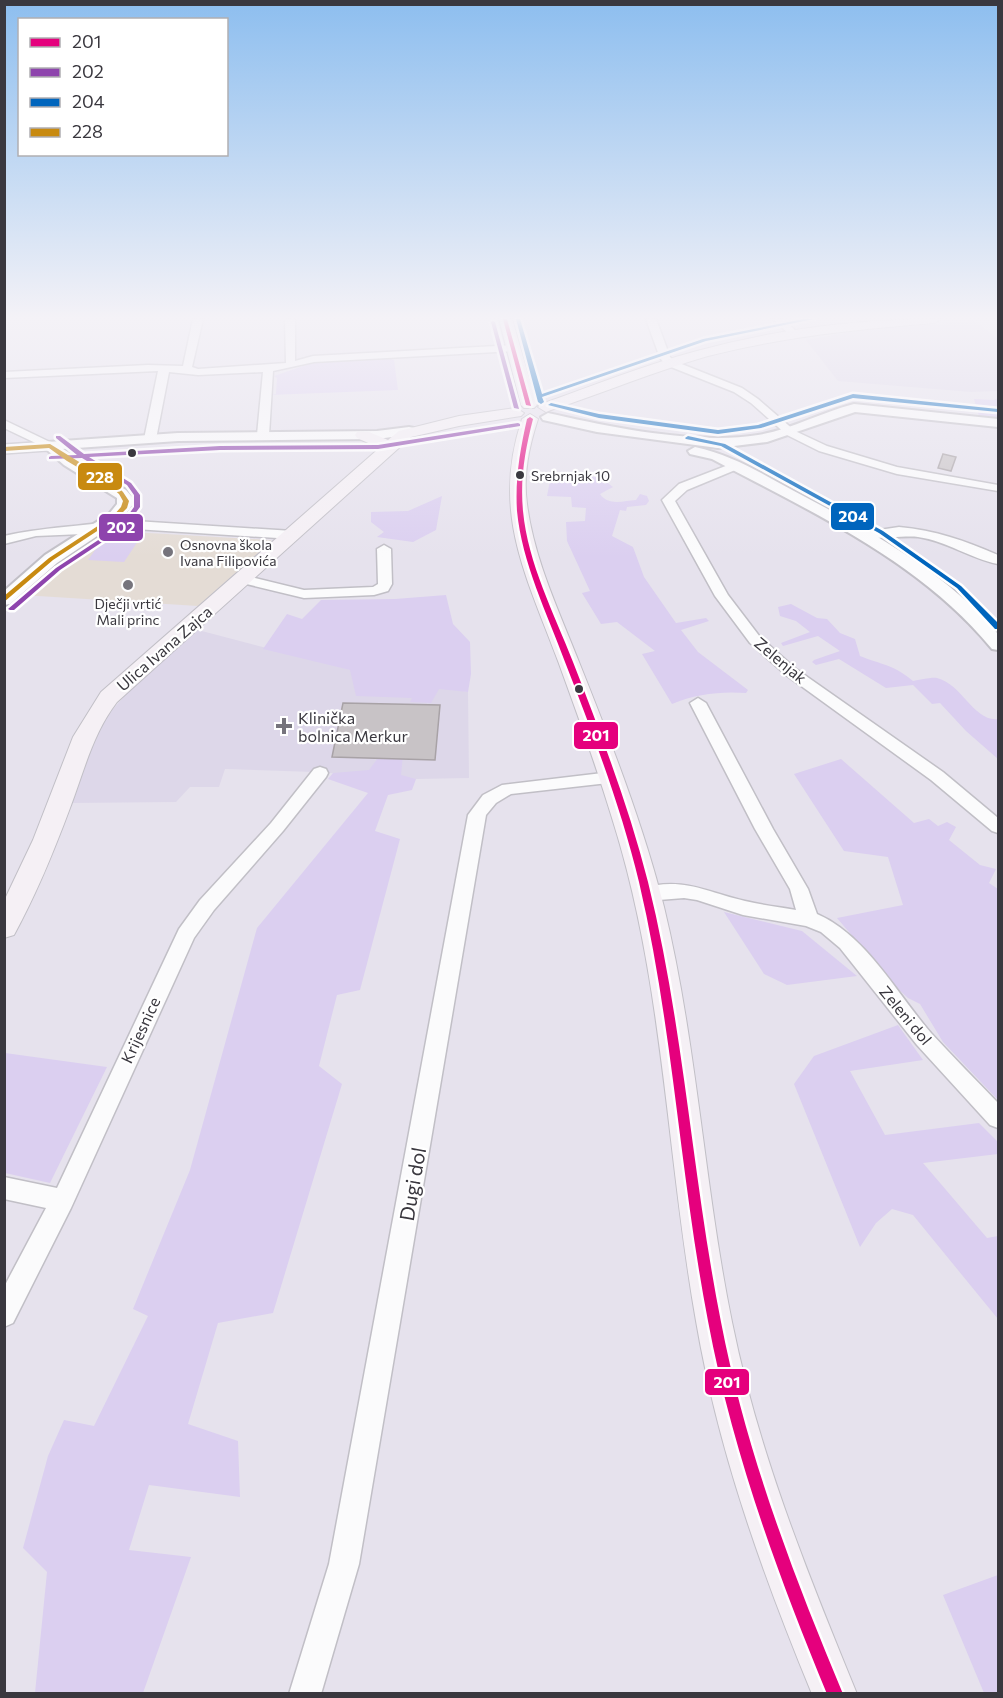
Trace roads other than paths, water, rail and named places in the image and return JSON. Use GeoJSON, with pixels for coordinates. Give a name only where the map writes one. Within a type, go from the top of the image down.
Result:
{"type":"FeatureCollection","features":[{"type":"Feature","properties":{"kind":"main road"},"geometry":{"type":"LineString","coordinates":[[529,398],[534,412],[523,441],[519,473],[518,496],[523,539],[611,778],[646,894],[656,933],[700,1237],[729,1391],[748,1465],[770,1534],[835,1694]]}},
{"type":"Feature","properties":{"kind":"main road"},"geometry":{"type":"LineString","coordinates":[[410,431],[534,412],[572,398]]}},
{"type":"Feature","properties":{"kind":"main road","name":"Ulica Ivana Zajca"},"geometry":{"type":"LineString","coordinates":[[4,928],[39,854],[92,718],[124,682],[410,431]]}},
{"type":"Feature","properties":{"kind":"main road"},"geometry":{"type":"LineString","coordinates":[[363,435],[382,443],[385,449],[383,454]]}},
{"type":"Feature","properties":{"kind":"street"},"geometry":{"type":"LineString","coordinates":[[150,439],[158,398]]}},
{"type":"Feature","properties":{"kind":"street"},"geometry":{"type":"LineString","coordinates":[[263,435],[266,398]]}},
{"type":"Feature","properties":{"kind":"street"},"geometry":{"type":"LineString","coordinates":[[751,398],[789,432],[830,453],[856,461],[999,488]]}},
{"type":"Feature","properties":{"kind":"street"},"geometry":{"type":"LineString","coordinates":[[534,412],[577,424],[645,436],[700,443],[734,444],[789,432],[854,408],[915,412],[999,423]]}},
{"type":"Feature","properties":{"kind":"street"},"geometry":{"type":"LineString","coordinates":[[4,423],[50,446],[69,462],[124,495],[126,501],[123,508],[102,526],[51,559],[4,600]]}},
{"type":"Feature","properties":{"kind":"street"},"geometry":{"type":"LineString","coordinates":[[4,448],[20,437],[22,434],[20,430]]}},
{"type":"Feature","properties":{"kind":"street"},"geometry":{"type":"LineString","coordinates":[[4,448],[150,439],[263,435],[363,435],[410,431]]}},
{"type":"Feature","properties":{"kind":"street"},"geometry":{"type":"LineString","coordinates":[[645,436],[649,443],[711,454],[864,536],[950,595],[971,613],[999,645]]}},
{"type":"Feature","properties":{"kind":"street"},"geometry":{"type":"LineString","coordinates":[[69,462],[72,453],[93,443]]}},
{"type":"Feature","properties":{"kind":"street","name":"Zelenjak"},"geometry":{"type":"LineString","coordinates":[[736,466],[683,487],[669,500],[722,596],[748,632],[791,672],[937,776],[999,827]]}},
{"type":"Feature","properties":{"kind":"street"},"geometry":{"type":"LineString","coordinates":[[4,540],[42,531],[83,530],[123,524],[293,535]]}},
{"type":"Feature","properties":{"kind":"street"},"geometry":{"type":"LineString","coordinates":[[864,536],[881,531],[899,531],[946,538],[999,560]]}},
{"type":"Feature","properties":{"kind":"street"},"geometry":{"type":"LineString","coordinates":[[243,579],[304,594],[374,591],[383,588],[385,584],[384,549]]}},
{"type":"Feature","properties":{"kind":"street"},"geometry":{"type":"LineString","coordinates":[[698,703],[764,829],[799,889],[809,919]]}},
{"type":"Feature","properties":{"kind":"street","name":"Krijesnice"},"geometry":{"type":"LineString","coordinates":[[4,1314],[63,1200],[186,934],[207,905],[277,827],[320,774]]}},
{"type":"Feature","properties":{"kind":"street","name":"Dugi dol"},"geometry":{"type":"LineString","coordinates":[[305,1694],[344,1564],[477,815],[492,794],[508,789],[611,778]]}},
{"type":"Feature","properties":{"kind":"street","name":"Zeleni dol"},"geometry":{"type":"LineString","coordinates":[[646,894],[684,891],[698,893],[743,908],[809,919],[828,927],[847,943],[924,1039],[999,1118]]}},
{"type":"Feature","properties":{"kind":"street"},"geometry":{"type":"LineString","coordinates":[[4,1188],[63,1200]]}},
{"type":"Feature","properties":{"kind":"place","name":"Srebrnjak 10"},"geometry":{"type":"Point","coordinates":[520,475]}},
{"type":"Feature","properties":{"kind":"place","name":"Osnovna škola Ivana Filipovića"},"geometry":{"type":"Point","coordinates":[168,552]}},
{"type":"Feature","properties":{"kind":"place","name":"Dječji vrtić Mali princ"},"geometry":{"type":"Point","coordinates":[128,585]}},
{"type":"Feature","properties":{"kind":"place","name":"Klinička bolnica Merkur"},"geometry":{"type":"Point","coordinates":[284,726]}}]}
